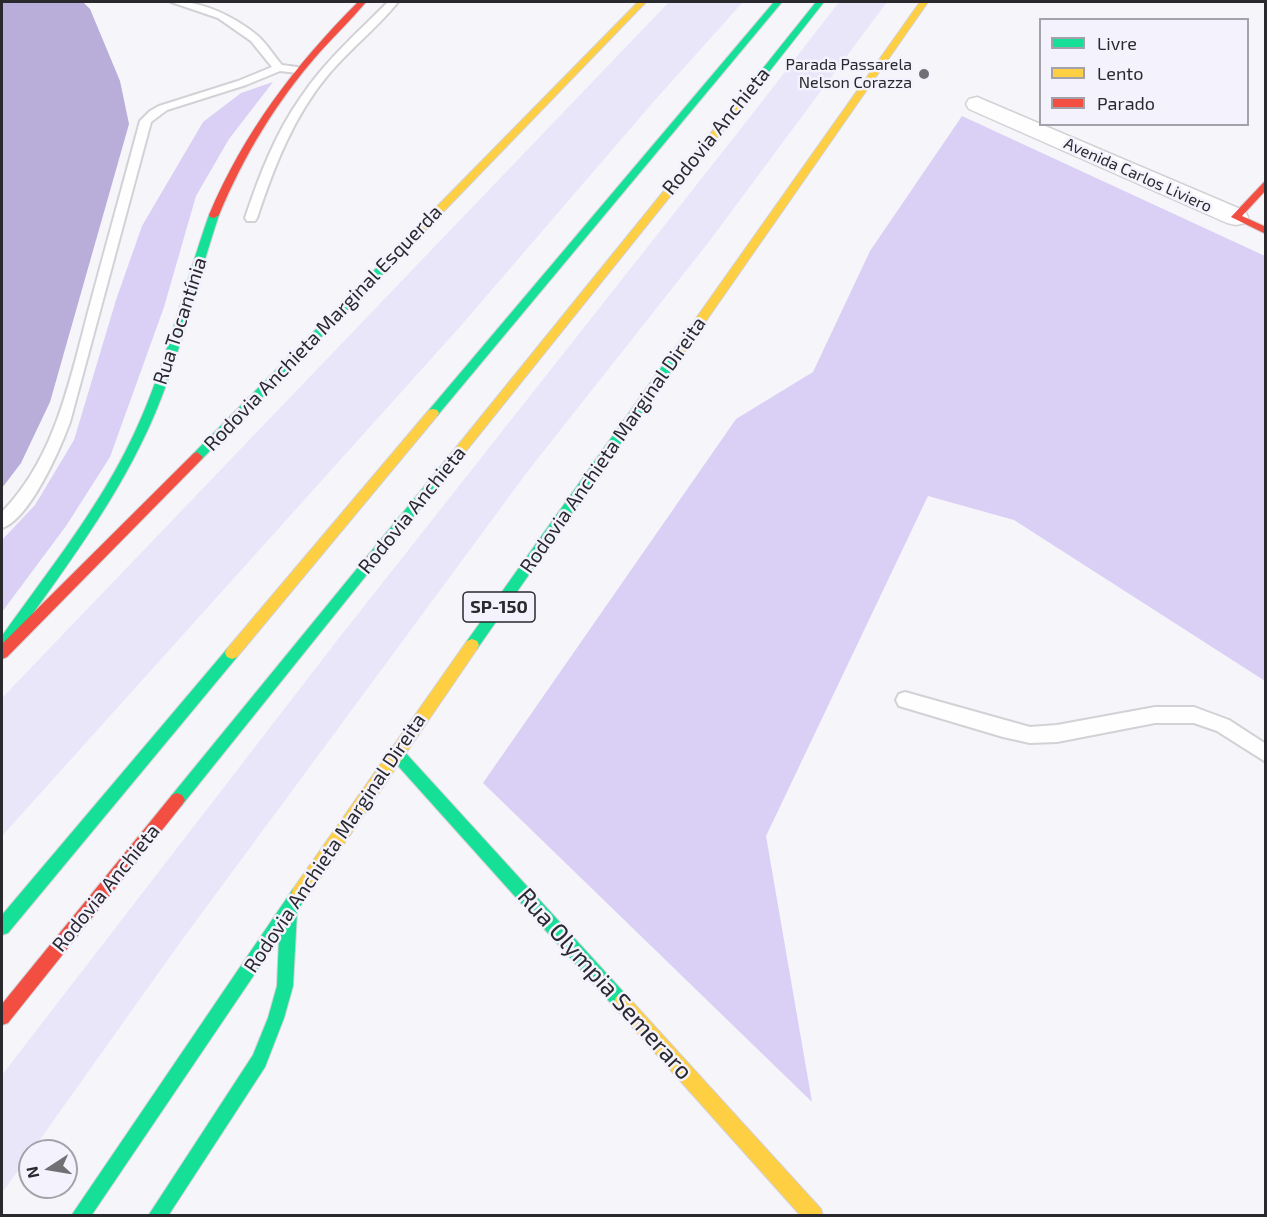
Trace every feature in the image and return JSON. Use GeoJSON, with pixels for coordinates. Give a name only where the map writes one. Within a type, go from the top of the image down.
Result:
{"type":"FeatureCollection","features":[{"type":"Feature","properties":{"kind":"main road","name":"Rua Tocantínia"},"geometry":{"type":"LineString","coordinates":[[2,646],[125,464],[154,400],[204,247],[232,171],[260,120],[297,70],[362,2]]}},
{"type":"Feature","properties":{"kind":"main road","name":"Rodovia Anchieta Marginal Esquerda"},"geometry":{"type":"LineString","coordinates":[[2,653],[261,393],[642,2]]}},
{"type":"Feature","properties":{"kind":"main road","name":"Rodovia Anchieta"},"geometry":{"type":"LineString","coordinates":[[2,927],[778,2]]}},
{"type":"Feature","properties":{"kind":"main road","name":"Rodovia Anchieta"},"geometry":{"type":"LineString","coordinates":[[2,1017],[820,2]]}},
{"type":"Feature","properties":{"kind":"main road","name":"Rodovia Anchieta Marginal Direita"},"geometry":{"type":"LineString","coordinates":[[80,1215],[396,753],[924,2]]}},
{"type":"Feature","properties":{"kind":"main road"},"geometry":{"type":"LineString","coordinates":[[1236,218],[1266,183]]}},
{"type":"Feature","properties":{"kind":"main road","name":"Avenida Carlos Liviero"},"geometry":{"type":"LineString","coordinates":[[1236,218],[1266,231]]}},
{"type":"Feature","properties":{"kind":"main road","name":"Rua Olympia Semeraro"},"geometry":{"type":"LineString","coordinates":[[396,753],[814,1215]]}},
{"type":"Feature","properties":{"kind":"main road"},"geometry":{"type":"LineString","coordinates":[[157,1215],[259,1061],[276,1018],[285,986],[289,910]]}},
{"type":"Feature","properties":{"kind":"street","name":"Avenida Carlos Liviero"},"geometry":{"type":"LineString","coordinates":[[977,104],[1236,218]]}},
{"type":"Feature","properties":{"kind":"lane"},"geometry":{"type":"LineString","coordinates":[[176,2],[222,16],[255,39],[279,68]]}},
{"type":"Feature","properties":{"kind":"lane"},"geometry":{"type":"LineString","coordinates":[[251,218],[271,162],[305,99],[333,65],[393,2]]}},
{"type":"Feature","properties":{"kind":"lane"},"geometry":{"type":"LineString","coordinates":[[2,522],[42,473],[56,444],[69,406],[146,121],[154,113],[164,108],[242,83],[279,68],[297,70]]}},
{"type":"Feature","properties":{"kind":"lane"},"geometry":{"type":"LineString","coordinates":[[905,700],[1008,730],[1035,735],[1069,732],[1109,722],[1160,714],[1196,715],[1226,727],[1266,754]]}},
{"type":"Feature","properties":{"kind":"shaded area"},"geometry":{"type":"Polygon","coordinates":[[[2,2],[83,2],[90,9],[120,81],[129,124],[50,402],[21,463],[2,488],[2,2]]]}},
{"type":"Feature","properties":{"kind":"shaded area"},"geometry":{"type":"Polygon","coordinates":[[[669,2],[743,2],[655,100],[458,329],[2,836],[2,698],[669,2]]]}},
{"type":"Feature","properties":{"kind":"shaded area"},"geometry":{"type":"Polygon","coordinates":[[[839,2],[887,2],[708,243],[528,471],[179,944],[40,1139],[18,1139],[18,1170],[2,1193],[2,1075],[339,638],[839,2]]]}},
{"type":"Feature","properties":{"kind":"shaded area"},"geometry":{"type":"Polygon","coordinates":[[[273,82],[229,139],[196,196],[164,307],[110,457],[66,526],[2,612],[2,540],[35,505],[74,440],[116,300],[142,226],[203,122],[241,93],[273,82]]]}},
{"type":"Feature","properties":{"kind":"shaded area"},"geometry":{"type":"Polygon","coordinates":[[[962,116],[1265,256],[1265,681],[1014,520],[928,496],[766,836],[812,1102],[483,783],[736,419],[813,372],[870,251],[962,116]]]}},
{"type":"Feature","properties":{"kind":"traffic: fast"},"geometry":{"type":"LineString","coordinates":[[433,413],[778,2]]}},
{"type":"Feature","properties":{"kind":"traffic: fast"},"geometry":{"type":"LineString","coordinates":[[743,99],[820,2]]}},
{"type":"Feature","properties":{"kind":"traffic: fast"},"geometry":{"type":"LineString","coordinates":[[2,646],[92,518],[139,436],[171,355],[214,215]]}},
{"type":"Feature","properties":{"kind":"traffic: fast"},"geometry":{"type":"LineString","coordinates":[[197,457],[413,237]]}},
{"type":"Feature","properties":{"kind":"traffic: fast"},"geometry":{"type":"LineString","coordinates":[[472,645],[679,351]]}},
{"type":"Feature","properties":{"kind":"traffic: fast"},"geometry":{"type":"LineString","coordinates":[[177,800],[454,458]]}},
{"type":"Feature","properties":{"kind":"traffic: fast"},"geometry":{"type":"LineString","coordinates":[[2,927],[232,653]]}},
{"type":"Feature","properties":{"kind":"traffic: fast"},"geometry":{"type":"LineString","coordinates":[[396,753],[622,1003]]}},
{"type":"Feature","properties":{"kind":"traffic: fast"},"geometry":{"type":"LineString","coordinates":[[80,1216],[299,895]]}},
{"type":"Feature","properties":{"kind":"traffic: fast"},"geometry":{"type":"LineString","coordinates":[[157,1216],[259,1061],[276,1018],[285,986],[289,910]]}},
{"type":"Feature","properties":{"kind":"traffic: slow"},"geometry":{"type":"LineString","coordinates":[[413,237],[642,2]]}},
{"type":"Feature","properties":{"kind":"traffic: slow"},"geometry":{"type":"LineString","coordinates":[[679,351],[924,2]]}},
{"type":"Feature","properties":{"kind":"traffic: slow"},"geometry":{"type":"LineString","coordinates":[[454,458],[743,99]]}},
{"type":"Feature","properties":{"kind":"traffic: slow"},"geometry":{"type":"LineString","coordinates":[[232,653],[433,413]]}},
{"type":"Feature","properties":{"kind":"traffic: slow"},"geometry":{"type":"LineString","coordinates":[[299,895],[472,645]]}},
{"type":"Feature","properties":{"kind":"traffic: slow"},"geometry":{"type":"LineString","coordinates":[[622,1003],[814,1216]]}},
{"type":"Feature","properties":{"kind":"traffic: jam"},"geometry":{"type":"LineString","coordinates":[[214,215],[241,155],[276,101],[317,50],[362,2]]}},
{"type":"Feature","properties":{"kind":"traffic: jam"},"geometry":{"type":"LineString","coordinates":[[1266,183],[1236,217],[1266,231]]}},
{"type":"Feature","properties":{"kind":"traffic: jam"},"geometry":{"type":"LineString","coordinates":[[2,653],[197,457]]}},
{"type":"Feature","properties":{"kind":"traffic: jam"},"geometry":{"type":"LineString","coordinates":[[2,1017],[177,800]]}},
{"type":"Feature","properties":{"kind":"place","name":"Parada Passarela Nelson Corazza"},"geometry":{"type":"Point","coordinates":[924,74]}}]}
